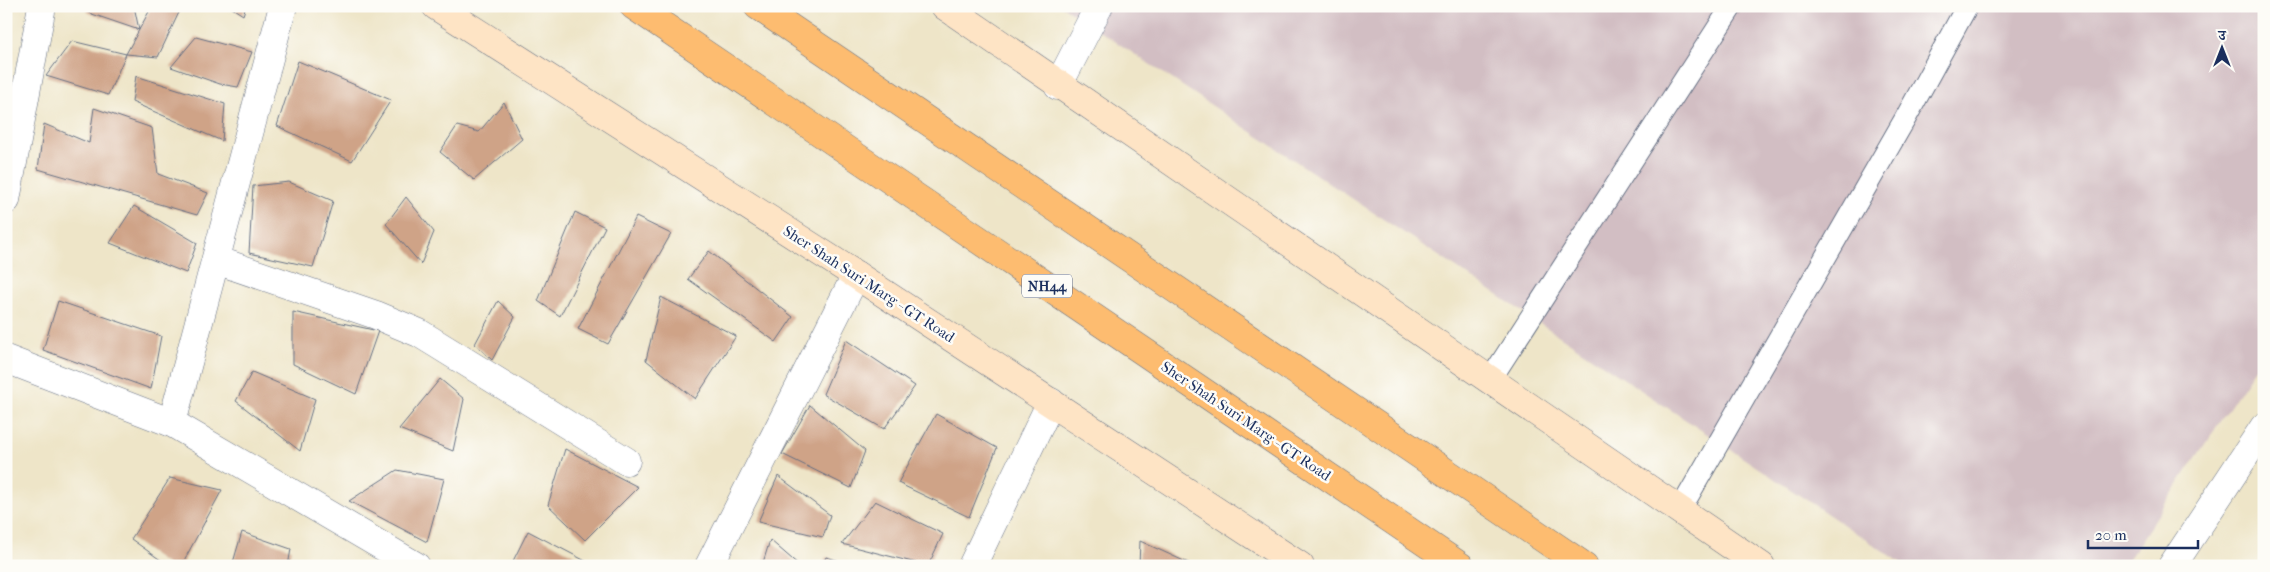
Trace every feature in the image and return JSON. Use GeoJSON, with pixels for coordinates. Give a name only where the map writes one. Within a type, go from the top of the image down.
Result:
{"type":"FeatureCollection","features":[{"type":"Feature","properties":{"kind":"highway","name":"Sher Shah Suri Marg - GT Road"},"geometry":{"type":"LineString","coordinates":[[634,6],[1460,566]]}},
{"type":"Feature","properties":{"kind":"highway"},"geometry":{"type":"LineString","coordinates":[[758,6],[1584,566]]}},
{"type":"Feature","properties":{"kind":"street"},"geometry":{"type":"LineString","coordinates":[[6,200],[42,6]]}},
{"type":"Feature","properties":{"kind":"street"},"geometry":{"type":"LineString","coordinates":[[172,423],[283,6]]}},
{"type":"Feature","properties":{"kind":"street","name":"Sher Shah Suri Marg - GT Road"},"geometry":{"type":"LineString","coordinates":[[436,6],[856,274],[1300,566]]}},
{"type":"Feature","properties":{"kind":"street"},"geometry":{"type":"LineString","coordinates":[[945,6],[1058,86],[1761,566]]}},
{"type":"Feature","properties":{"kind":"street"},"geometry":{"type":"LineString","coordinates":[[1058,86],[1099,6]]}},
{"type":"Feature","properties":{"kind":"street"},"geometry":{"type":"LineString","coordinates":[[216,260],[376,315],[419,333],[626,461]]}},
{"type":"Feature","properties":{"kind":"street"},"geometry":{"type":"LineString","coordinates":[[709,566],[856,274]]}},
{"type":"Feature","properties":{"kind":"street"},"geometry":{"type":"LineString","coordinates":[[6,359],[172,423],[416,566]]}},
{"type":"Feature","properties":{"kind":"street"},"geometry":{"type":"LineString","coordinates":[[972,566],[1051,402]]}},
{"type":"Feature","properties":{"kind":"street"},"geometry":{"type":"LineString","coordinates":[[2172,566],[2264,427]]}},
{"type":"Feature","properties":{"kind":"lane"},"geometry":{"type":"LineString","coordinates":[[1490,380],[1732,6]]}},
{"type":"Feature","properties":{"kind":"lane"},"geometry":{"type":"LineString","coordinates":[[1680,510],[1905,119],[1967,6]]}},
{"type":"Feature","properties":{"kind":"shaded area"},"geometry":{"type":"Polygon","coordinates":[[[1062,6],[2264,6],[2264,355],[2124,566],[1906,566],[1062,6]]]}},
{"type":"Feature","properties":{"kind":"building"},"geometry":{"type":"Polygon","coordinates":[[[84,6],[134,6],[139,30],[89,13],[84,6]]]}},
{"type":"Feature","properties":{"kind":"building"},"geometry":{"type":"Polygon","coordinates":[[[152,6],[182,6],[158,57],[126,54],[152,6]]]}},
{"type":"Feature","properties":{"kind":"building"},"geometry":{"type":"Polygon","coordinates":[[[229,6],[246,6],[243,15],[229,6]]]}},
{"type":"Feature","properties":{"kind":"building"},"geometry":{"type":"Polygon","coordinates":[[[196,37],[252,52],[238,87],[220,84],[171,67],[196,37]]]}},
{"type":"Feature","properties":{"kind":"building"},"geometry":{"type":"Polygon","coordinates":[[[72,41],[126,54],[108,95],[46,76],[72,41]]]}},
{"type":"Feature","properties":{"kind":"building"},"geometry":{"type":"Polygon","coordinates":[[[298,61],[391,100],[352,161],[277,126],[298,61]]]}},
{"type":"Feature","properties":{"kind":"building"},"geometry":{"type":"Polygon","coordinates":[[[136,76],[225,104],[222,141],[132,102],[136,76]]]}},
{"type":"Feature","properties":{"kind":"building"},"geometry":{"type":"Polygon","coordinates":[[[504,102],[522,139],[474,180],[440,152],[457,126],[479,132],[504,102]]]}},
{"type":"Feature","properties":{"kind":"building"},"geometry":{"type":"Polygon","coordinates":[[[94,108],[152,128],[158,174],[208,193],[197,215],[38,169],[44,124],[89,143],[94,108]]]}},
{"type":"Feature","properties":{"kind":"building"},"geometry":{"type":"Polygon","coordinates":[[[289,182],[333,201],[313,267],[249,253],[253,186],[289,182]]]}},
{"type":"Feature","properties":{"kind":"building"},"geometry":{"type":"Polygon","coordinates":[[[406,197],[434,232],[421,264],[386,224],[406,197]]]}},
{"type":"Feature","properties":{"kind":"building"},"geometry":{"type":"Polygon","coordinates":[[[134,206],[197,243],[186,273],[110,243],[134,206]]]}},
{"type":"Feature","properties":{"kind":"building"},"geometry":{"type":"Polygon","coordinates":[[[575,212],[605,227],[560,316],[538,301],[575,212]]]}},
{"type":"Feature","properties":{"kind":"building"},"geometry":{"type":"Polygon","coordinates":[[[636,217],[671,234],[608,344],[578,329],[636,217]]]}},
{"type":"Feature","properties":{"kind":"building"},"geometry":{"type":"Polygon","coordinates":[[[709,251],[793,317],[776,342],[688,279],[709,251]]]}},
{"type":"Feature","properties":{"kind":"building"},"geometry":{"type":"Polygon","coordinates":[[[661,297],[736,336],[695,399],[646,360],[661,297]]]}},
{"type":"Feature","properties":{"kind":"building"},"geometry":{"type":"Polygon","coordinates":[[[58,301],[161,336],[151,389],[43,350],[58,301]]]}},
{"type":"Feature","properties":{"kind":"building"},"geometry":{"type":"Polygon","coordinates":[[[498,301],[515,317],[492,360],[475,344],[498,301]]]}},
{"type":"Feature","properties":{"kind":"building"},"geometry":{"type":"Polygon","coordinates":[[[293,312],[378,331],[356,394],[293,364],[293,312]]]}},
{"type":"Feature","properties":{"kind":"building"},"geometry":{"type":"Polygon","coordinates":[[[846,340],[915,386],[884,429],[823,394],[846,340]]]}},
{"type":"Feature","properties":{"kind":"building"},"geometry":{"type":"Polygon","coordinates":[[[252,372],[315,399],[300,451],[236,401],[252,372]]]}},
{"type":"Feature","properties":{"kind":"building"},"geometry":{"type":"Polygon","coordinates":[[[440,379],[464,399],[453,451],[399,429],[440,379]]]}},
{"type":"Feature","properties":{"kind":"building"},"geometry":{"type":"Polygon","coordinates":[[[810,405],[865,451],[851,488],[782,454],[810,405]]]}},
{"type":"Feature","properties":{"kind":"building"},"geometry":{"type":"Polygon","coordinates":[[[936,414],[997,448],[969,517],[898,483],[936,414]]]}},
{"type":"Feature","properties":{"kind":"building"},"geometry":{"type":"Polygon","coordinates":[[[565,449],[638,487],[585,540],[548,505],[565,449]]]}},
{"type":"Feature","properties":{"kind":"building"},"geometry":{"type":"Polygon","coordinates":[[[397,470],[444,479],[427,542],[349,501],[397,470]]]}},
{"type":"Feature","properties":{"kind":"building"},"geometry":{"type":"Polygon","coordinates":[[[778,476],[830,515],[823,537],[758,522],[778,476]]]}},
{"type":"Feature","properties":{"kind":"building"},"geometry":{"type":"Polygon","coordinates":[[[170,478],[222,490],[181,566],[169,566],[131,539],[170,478]]]}},
{"type":"Feature","properties":{"kind":"building"},"geometry":{"type":"Polygon","coordinates":[[[875,501],[943,534],[928,566],[842,544],[875,501]]]}},
{"type":"Feature","properties":{"kind":"building"},"geometry":{"type":"Polygon","coordinates":[[[528,531],[595,566],[521,566],[513,561],[528,531]]]}},
{"type":"Feature","properties":{"kind":"building"},"geometry":{"type":"Polygon","coordinates":[[[242,532],[291,549],[288,566],[232,566],[242,532]]]}},
{"type":"Feature","properties":{"kind":"building"},"geometry":{"type":"Polygon","coordinates":[[[770,540],[800,566],[762,566],[770,540]]]}},
{"type":"Feature","properties":{"kind":"building"},"geometry":{"type":"Polygon","coordinates":[[[1140,541],[1195,566],[1139,566],[1140,541]]]}},
{"type":"Feature","properties":{"kind":"building"},"geometry":{"type":"Polygon","coordinates":[[[826,557],[854,565],[854,566],[822,566],[826,557]]]}}]}
